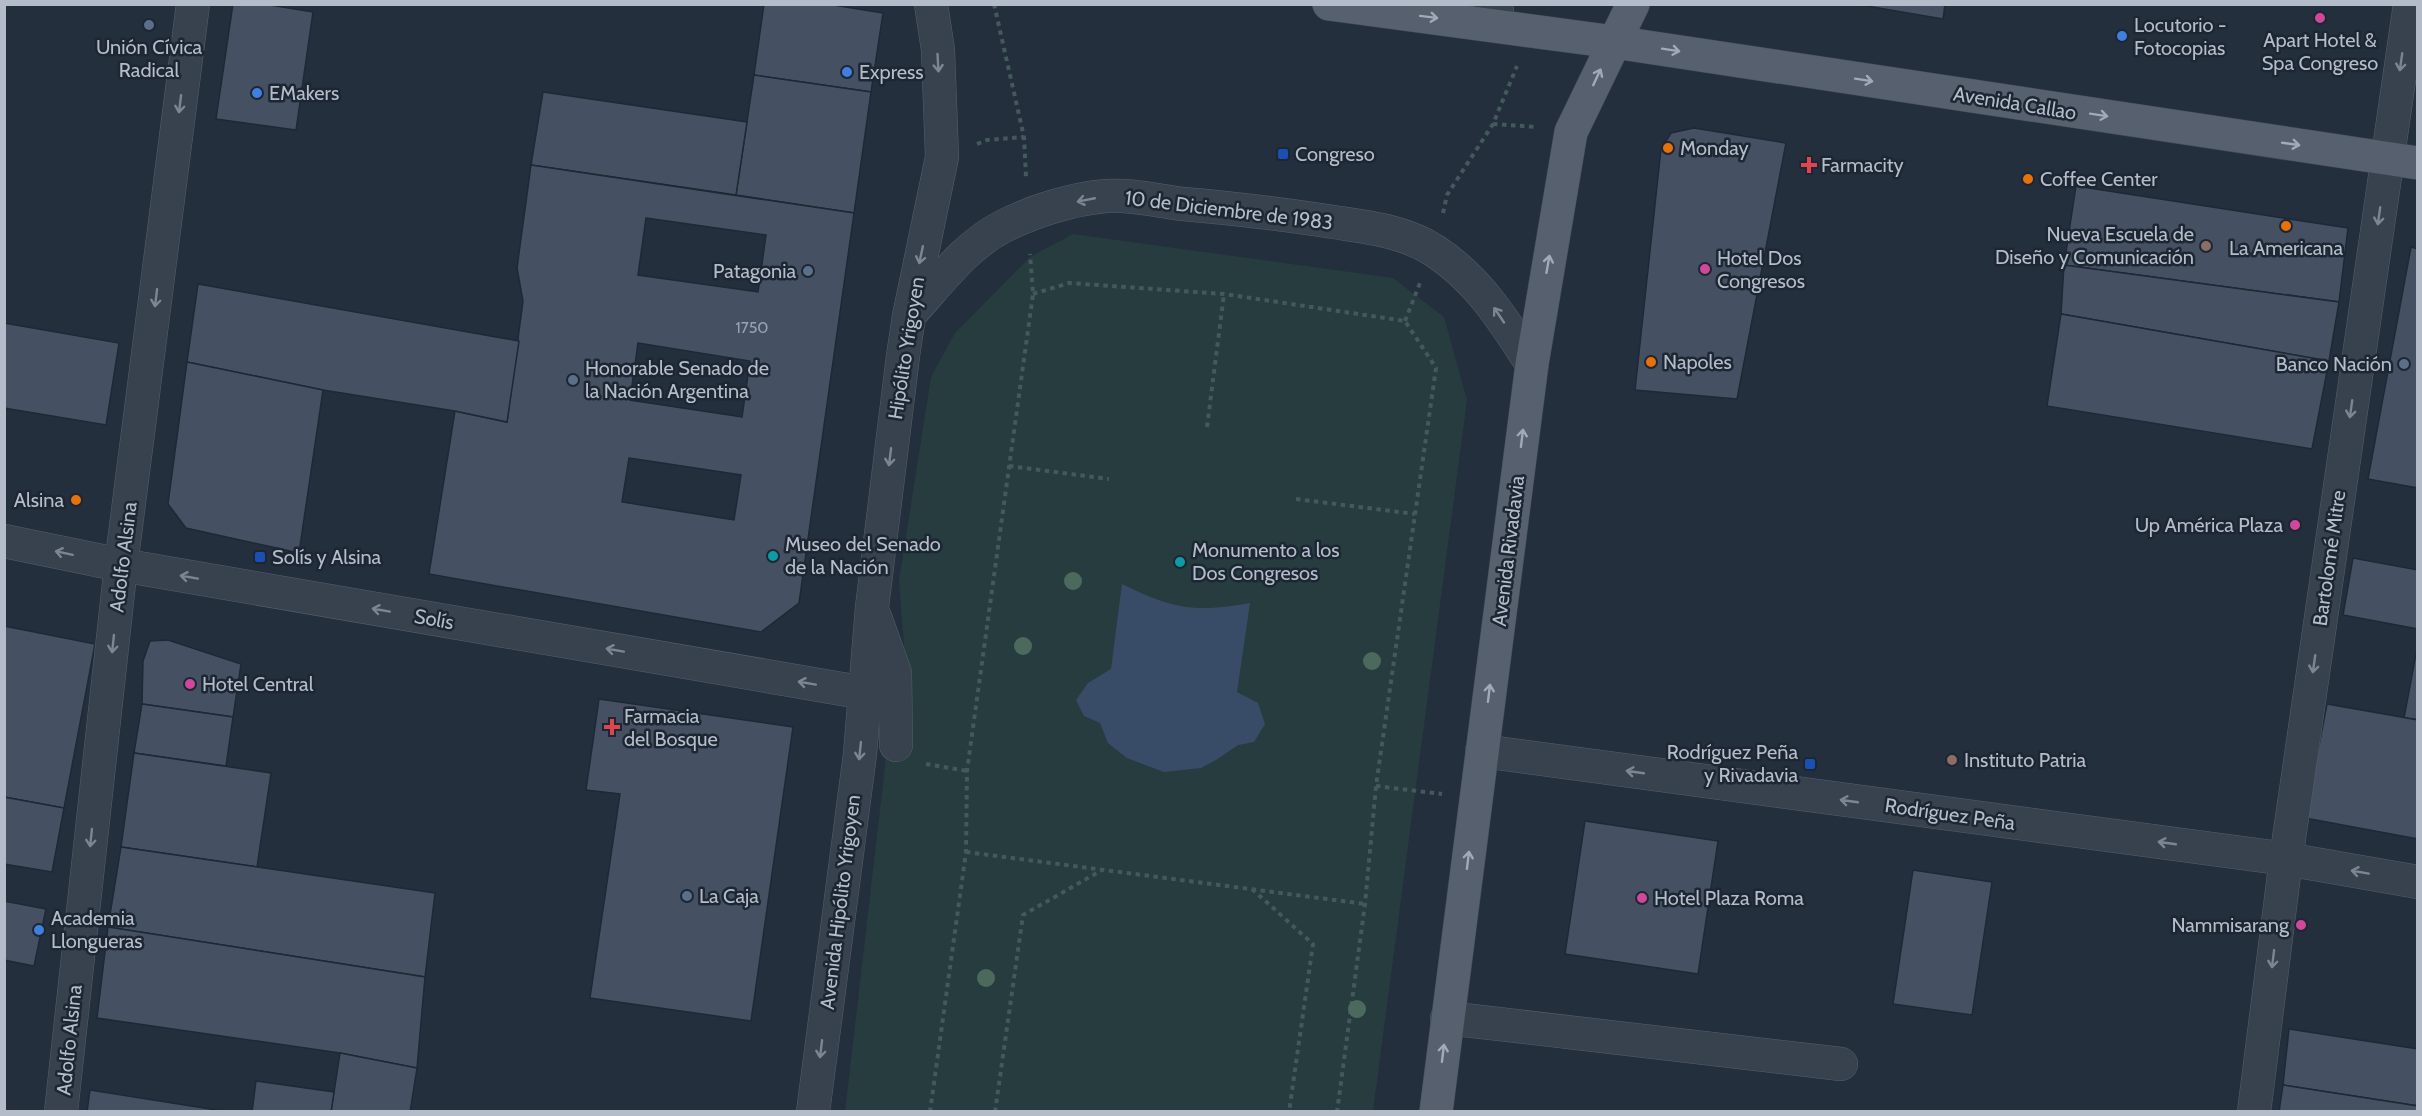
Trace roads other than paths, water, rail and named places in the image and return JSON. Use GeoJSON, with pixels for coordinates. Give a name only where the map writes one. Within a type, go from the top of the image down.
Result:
{"type":"FeatureCollection","features":[{"type":"Feature","properties":{"kind":"main road","name":"Avenida Callao"},"geometry":{"type":"LineString","coordinates":[[1329,4],[1498,15],[1532,31],[2402,160]]}},
{"type":"Feature","properties":{"kind":"main road","name":"Avenida Rivadavia"},"geometry":{"type":"LineString","coordinates":[[1436,1112],[1532,364],[1571,132],[1633,4]]}},
{"type":"Feature","properties":{"kind":"street","name":"Adolfo Alsina"},"geometry":{"type":"LineString","coordinates":[[61,1112],[121,565],[193,4]]}},
{"type":"Feature","properties":{"kind":"street","name":"Hipólito Yrigoyen"},"geometry":{"type":"LineString","coordinates":[[865,693],[872,607],[909,316],[942,157],[938,50],[931,4]]}},
{"type":"Feature","properties":{"kind":"street","name":"Bartolomé Mitre"},"geometry":{"type":"LineString","coordinates":[[2254,1112],[2286,859],[2402,160],[2410,4]]}},
{"type":"Feature","properties":{"kind":"street","name":"10 de Diciembre de 1983"},"geometry":{"type":"LineString","coordinates":[[909,316],[955,264],[980,242],[1002,227],[1058,205],[1108,196],[1275,213],[1389,230],[1434,250],[1466,275],[1489,299],[1532,364]]}},
{"type":"Feature","properties":{"kind":"street","name":"Solís"},"geometry":{"type":"LineString","coordinates":[[4,541],[121,565],[865,693]]}},
{"type":"Feature","properties":{"kind":"street"},"geometry":{"type":"LineString","coordinates":[[872,607],[895,673],[896,745]]}},
{"type":"Feature","properties":{"kind":"street","name":"Avenida Hipólito Yrigoyen"},"geometry":{"type":"LineString","coordinates":[[813,1112],[860,754],[865,693]]}},
{"type":"Feature","properties":{"kind":"street","name":"Rodríguez Peña"},"geometry":{"type":"LineString","coordinates":[[1482,752],[2286,859],[2418,882]]}},
{"type":"Feature","properties":{"kind":"street"},"geometry":{"type":"LineString","coordinates":[[1448,1018],[1841,1064]]}},
{"type":"Feature","properties":{"kind":"water"},"geometry":{"type":"Polygon","coordinates":[[[1122,584],[1156,599],[1184,607],[1214,608],[1250,603],[1237,692],[1258,703],[1265,724],[1254,742],[1238,745],[1201,768],[1164,772],[1127,758],[1108,743],[1100,723],[1084,716],[1076,700],[1088,683],[1111,669],[1122,584]]]}},
{"type":"Feature","properties":{"kind":"place","name":"Apart Hotel & Spa Congreso"},"geometry":{"type":"Point","coordinates":[2320,18]}},
{"type":"Feature","properties":{"kind":"place","name":"Unión Cívica Radical"},"geometry":{"type":"Point","coordinates":[149,25]}},
{"type":"Feature","properties":{"kind":"place","name":"Locutorio - Fotocopias"},"geometry":{"type":"Point","coordinates":[2122,36]}},
{"type":"Feature","properties":{"kind":"place","name":"Express"},"geometry":{"type":"Point","coordinates":[847,72]}},
{"type":"Feature","properties":{"kind":"place","name":"EMakers"},"geometry":{"type":"Point","coordinates":[257,93]}},
{"type":"Feature","properties":{"kind":"place","name":"Monday"},"geometry":{"type":"Point","coordinates":[1668,148]}},
{"type":"Feature","properties":{"kind":"place","name":"Congreso"},"geometry":{"type":"Point","coordinates":[1283,154]}},
{"type":"Feature","properties":{"kind":"place","name":"Farmacity"},"geometry":{"type":"Point","coordinates":[1809,165]}},
{"type":"Feature","properties":{"kind":"place","name":"Coffee Center"},"geometry":{"type":"Point","coordinates":[2028,179]}},
{"type":"Feature","properties":{"kind":"place","name":"La Americana"},"geometry":{"type":"Point","coordinates":[2286,226]}},
{"type":"Feature","properties":{"kind":"place","name":"Nueva Escuela de Diseño y Comunicación"},"geometry":{"type":"Point","coordinates":[2206,246]}},
{"type":"Feature","properties":{"kind":"place","name":"Hotel Dos Congresos"},"geometry":{"type":"Point","coordinates":[1705,269]}},
{"type":"Feature","properties":{"kind":"place","name":"Patagonia"},"geometry":{"type":"Point","coordinates":[808,271]}},
{"type":"Feature","properties":{"kind":"place","name":"Napoles"},"geometry":{"type":"Point","coordinates":[1651,362]}},
{"type":"Feature","properties":{"kind":"place","name":"Banco Nación"},"geometry":{"type":"Point","coordinates":[2404,364]}},
{"type":"Feature","properties":{"kind":"place","name":"Honorable Senado de la Nación Argentina"},"geometry":{"type":"Point","coordinates":[573,380]}},
{"type":"Feature","properties":{"kind":"place","name":"Alsina"},"geometry":{"type":"Point","coordinates":[76,500]}},
{"type":"Feature","properties":{"kind":"place","name":"Up América Plaza"},"geometry":{"type":"Point","coordinates":[2295,525]}},
{"type":"Feature","properties":{"kind":"place","name":"Museo del Senado de la Nación"},"geometry":{"type":"Point","coordinates":[773,556]}},
{"type":"Feature","properties":{"kind":"place","name":"Solís y Alsina"},"geometry":{"type":"Point","coordinates":[260,557]}},
{"type":"Feature","properties":{"kind":"place","name":"Monumento a los Dos Congresos"},"geometry":{"type":"Point","coordinates":[1180,562]}},
{"type":"Feature","properties":{"kind":"place","name":"Hotel Central"},"geometry":{"type":"Point","coordinates":[190,684]}},
{"type":"Feature","properties":{"kind":"place","name":"Farmacia del Bosque"},"geometry":{"type":"Point","coordinates":[612,727]}},
{"type":"Feature","properties":{"kind":"place","name":"Instituto Patria"},"geometry":{"type":"Point","coordinates":[1952,760]}},
{"type":"Feature","properties":{"kind":"place","name":"Rodríguez Peña y Rivadavia"},"geometry":{"type":"Point","coordinates":[1810,764]}},
{"type":"Feature","properties":{"kind":"place","name":"La Caja"},"geometry":{"type":"Point","coordinates":[687,896]}},
{"type":"Feature","properties":{"kind":"place","name":"Hotel Plaza Roma"},"geometry":{"type":"Point","coordinates":[1642,898]}},
{"type":"Feature","properties":{"kind":"place","name":"Nammisarang"},"geometry":{"type":"Point","coordinates":[2301,925]}},
{"type":"Feature","properties":{"kind":"place","name":"Academia Llongueras"},"geometry":{"type":"Point","coordinates":[39,930]}}]}
